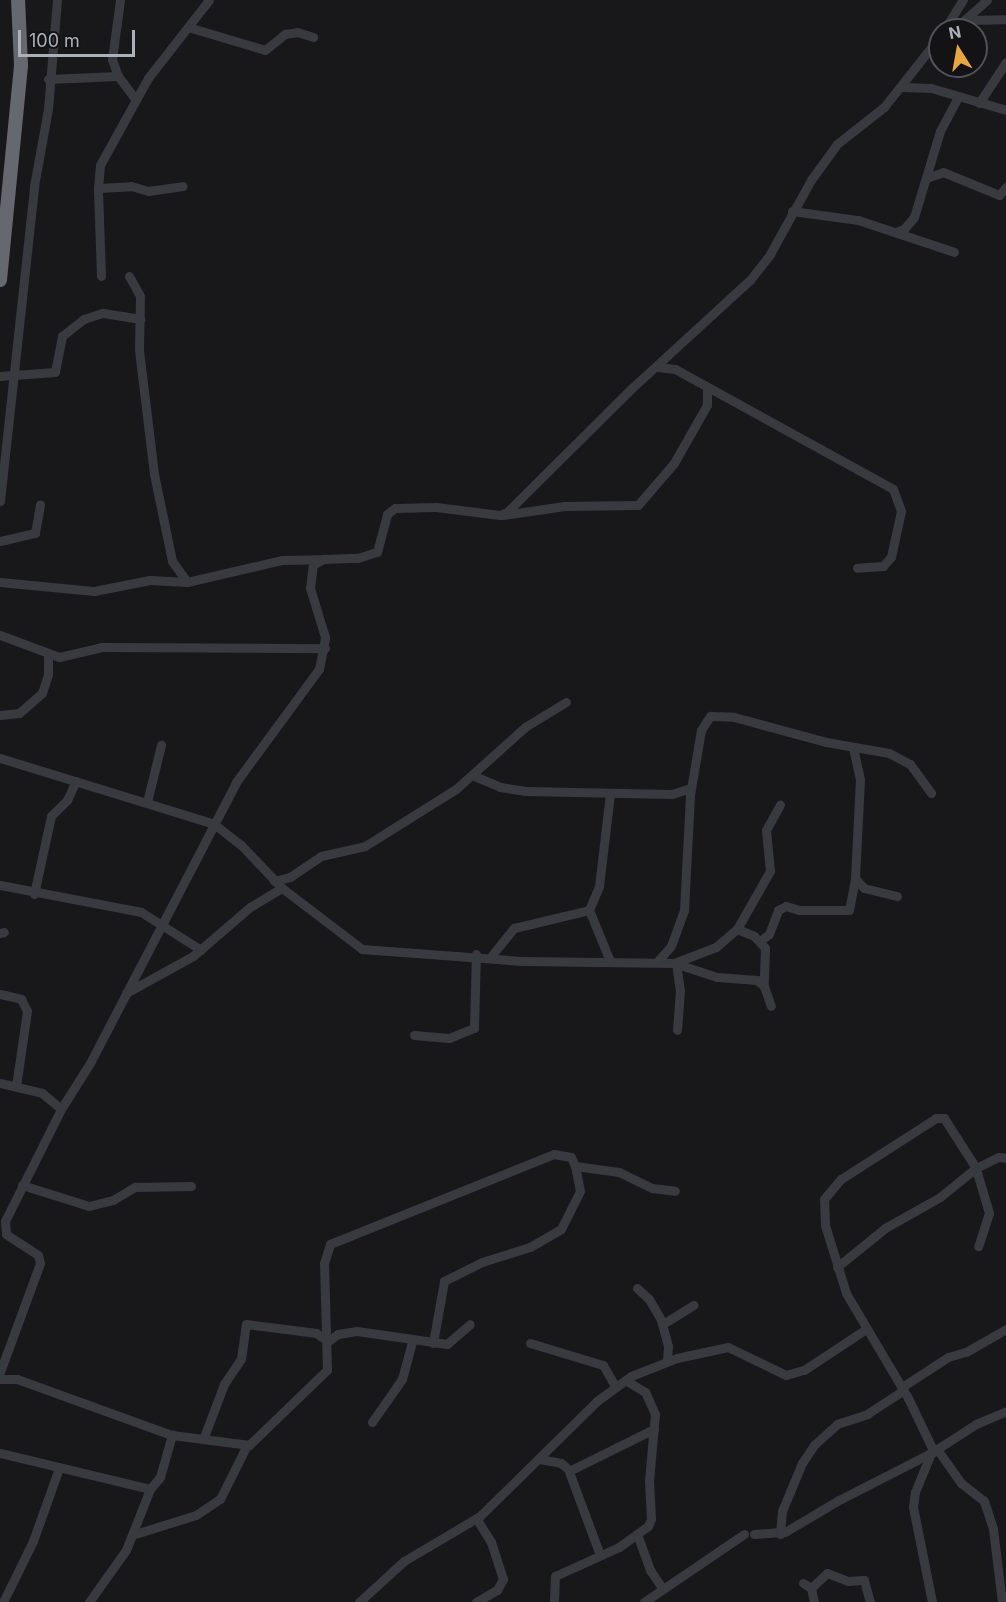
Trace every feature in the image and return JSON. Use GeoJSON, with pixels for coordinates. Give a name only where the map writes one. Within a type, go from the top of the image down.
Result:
{"type":"FeatureCollection","features":[{"type":"Feature","properties":{"kind":"highway"},"geometry":{"type":"LineString","coordinates":[[0,280],[21,65],[18,0]]}},
{"type":"Feature","properties":{"kind":"street"},"geometry":{"type":"LineString","coordinates":[[0,501],[57,0]]}},
{"type":"Feature","properties":{"kind":"street"},"geometry":{"type":"LineString","coordinates":[[120,0],[112,59],[118,76],[136,100]]}},
{"type":"Feature","properties":{"kind":"street"},"geometry":{"type":"LineString","coordinates":[[101,276],[98,188],[106,152],[136,100],[209,0]]}},
{"type":"Feature","properties":{"kind":"street"},"geometry":{"type":"LineString","coordinates":[[952,18],[963,0]]}},
{"type":"Feature","properties":{"kind":"street"},"geometry":{"type":"LineString","coordinates":[[967,18],[987,0]]}},
{"type":"Feature","properties":{"kind":"street"},"geometry":{"type":"LineString","coordinates":[[988,20],[1006,20]]}},
{"type":"Feature","properties":{"kind":"street"},"geometry":{"type":"LineString","coordinates":[[188,27],[265,50],[285,34],[297,32],[313,37]]}},
{"type":"Feature","properties":{"kind":"street"},"geometry":{"type":"LineString","coordinates":[[500,515],[750,280],[770,254],[792,211],[837,144],[902,87],[928,54]]}},
{"type":"Feature","properties":{"kind":"street"},"geometry":{"type":"LineString","coordinates":[[979,103],[1006,62]]}},
{"type":"Feature","properties":{"kind":"street"},"geometry":{"type":"LineString","coordinates":[[48,79],[118,76]]}},
{"type":"Feature","properties":{"kind":"street"},"geometry":{"type":"LineString","coordinates":[[902,87],[931,88],[1006,110]]}},
{"type":"Feature","properties":{"kind":"street"},"geometry":{"type":"LineString","coordinates":[[896,232],[904,229],[914,217],[940,131],[958,97]]}},
{"type":"Feature","properties":{"kind":"street"},"geometry":{"type":"LineString","coordinates":[[926,178],[943,172],[999,195],[1006,187]]}},
{"type":"Feature","properties":{"kind":"street"},"geometry":{"type":"LineString","coordinates":[[98,188],[131,186],[148,191],[183,186]]}},
{"type":"Feature","properties":{"kind":"street"},"geometry":{"type":"LineString","coordinates":[[792,211],[835,214],[954,252]]}},
{"type":"Feature","properties":{"kind":"street"},"geometry":{"type":"LineString","coordinates":[[129,276],[140,296],[144,414],[154,474],[172,561],[188,582]]}},
{"type":"Feature","properties":{"kind":"street"},"geometry":{"type":"LineString","coordinates":[[0,376],[55,372],[62,336],[84,319],[103,314],[141,319]]}},
{"type":"Feature","properties":{"kind":"street"},"geometry":{"type":"LineString","coordinates":[[658,367],[675,369],[895,492],[901,515],[891,557],[883,566],[857,568]]}},
{"type":"Feature","properties":{"kind":"street"},"geometry":{"type":"LineString","coordinates":[[0,582],[94,591],[150,580],[188,582],[300,559],[358,558],[377,552],[387,514],[395,508],[436,507],[500,515],[564,506],[638,505],[674,464],[708,401],[711,391]]}},
{"type":"Feature","properties":{"kind":"street"},"geometry":{"type":"LineString","coordinates":[[0,541],[35,533],[40,504]]}},
{"type":"Feature","properties":{"kind":"street"},"geometry":{"type":"LineString","coordinates":[[0,1372],[40,1263],[38,1255],[3,1235],[5,1221],[61,1109],[90,1063],[161,921],[236,782],[309,686],[325,648],[324,625],[310,588],[309,573],[300,559]]}},
{"type":"Feature","properties":{"kind":"street"},"geometry":{"type":"LineString","coordinates":[[309,573],[313,565],[323,559]]}},
{"type":"Feature","properties":{"kind":"street"},"geometry":{"type":"LineString","coordinates":[[0,635],[19,639],[48,655],[65,657],[102,647],[325,648]]}},
{"type":"Feature","properties":{"kind":"street"},"geometry":{"type":"LineString","coordinates":[[0,715],[19,713],[42,693],[48,675],[48,655]]}},
{"type":"Feature","properties":{"kind":"street"},"geometry":{"type":"LineString","coordinates":[[126,993],[201,950],[278,884],[321,856],[365,846],[472,775],[525,728],[566,702]]}},
{"type":"Feature","properties":{"kind":"street"},"geometry":{"type":"LineString","coordinates":[[657,962],[671,946],[684,910],[691,788],[701,730],[710,716],[734,717],[872,750],[904,760],[931,793]]}},
{"type":"Feature","properties":{"kind":"street"},"geometry":{"type":"LineString","coordinates":[[147,802],[161,746]]}},
{"type":"Feature","properties":{"kind":"street"},"geometry":{"type":"LineString","coordinates":[[760,941],[769,934],[782,907],[849,910],[855,878],[859,763],[853,747]]}},
{"type":"Feature","properties":{"kind":"street"},"geometry":{"type":"LineString","coordinates":[[859,763],[872,750]]}},
{"type":"Feature","properties":{"kind":"street"},"geometry":{"type":"LineString","coordinates":[[0,758],[214,824],[241,844],[278,884],[362,949],[476,954],[522,961],[675,963],[717,976],[757,980],[764,986]]}},
{"type":"Feature","properties":{"kind":"street"},"geometry":{"type":"LineString","coordinates":[[472,775],[511,789],[610,794],[672,794],[691,788]]}},
{"type":"Feature","properties":{"kind":"street"},"geometry":{"type":"LineString","coordinates":[[34,894],[51,816],[67,800],[76,781]]}},
{"type":"Feature","properties":{"kind":"street"},"geometry":{"type":"LineString","coordinates":[[610,794],[599,886],[589,910],[610,961]]}},
{"type":"Feature","properties":{"kind":"street"},"geometry":{"type":"LineString","coordinates":[[675,963],[716,947],[737,929],[770,871],[766,830],[780,806]]}},
{"type":"Feature","properties":{"kind":"street"},"geometry":{"type":"LineString","coordinates":[[855,878],[864,888],[897,896]]}},
{"type":"Feature","properties":{"kind":"street"},"geometry":{"type":"LineString","coordinates":[[0,885],[34,894],[73,896],[116,905],[161,921],[201,950]]}},
{"type":"Feature","properties":{"kind":"street"},"geometry":{"type":"LineString","coordinates":[[492,956],[514,928],[589,910]]}},
{"type":"Feature","properties":{"kind":"street"},"geometry":{"type":"LineString","coordinates":[[737,929],[760,941],[766,953],[764,986],[771,1006]]}},
{"type":"Feature","properties":{"kind":"street"},"geometry":{"type":"LineString","coordinates":[[414,1035],[448,1038],[474,1028],[476,954]]}},
{"type":"Feature","properties":{"kind":"street"},"geometry":{"type":"LineString","coordinates":[[675,963],[681,1006],[677,1029]]}},
{"type":"Feature","properties":{"kind":"street"},"geometry":{"type":"LineString","coordinates":[[0,994],[21,999],[27,1011],[16,1086]]}},
{"type":"Feature","properties":{"kind":"street"},"geometry":{"type":"LineString","coordinates":[[0,1083],[52,1098],[61,1109]]}},
{"type":"Feature","properties":{"kind":"street"},"geometry":{"type":"LineString","coordinates":[[978,1246],[988,1213],[976,1168],[940,1117],[841,1179],[829,1191],[823,1208],[837,1267],[866,1329],[903,1388],[934,1451],[961,1483],[984,1501],[993,1529],[1002,1602]]}},
{"type":"Feature","properties":{"kind":"street"},"geometry":{"type":"LineString","coordinates":[[0,1379],[17,1379],[172,1435],[204,1437],[247,1445],[259,1440],[322,1376],[329,1362],[324,1263],[330,1244],[548,1155],[564,1154],[571,1157],[576,1166],[580,1191],[561,1229],[530,1247],[482,1262],[444,1281],[433,1343]]}},
{"type":"Feature","properties":{"kind":"street"},"geometry":{"type":"LineString","coordinates":[[837,1267],[885,1228],[940,1197],[976,1168],[999,1157],[1006,1158]]}},
{"type":"Feature","properties":{"kind":"street"},"geometry":{"type":"LineString","coordinates":[[576,1166],[619,1172],[652,1188],[675,1191]]}},
{"type":"Feature","properties":{"kind":"street"},"geometry":{"type":"LineString","coordinates":[[22,1185],[89,1206],[112,1200],[135,1187],[191,1186]]}},
{"type":"Feature","properties":{"kind":"street"},"geometry":{"type":"LineString","coordinates":[[637,1288],[649,1299],[663,1324],[667,1362]]}},
{"type":"Feature","properties":{"kind":"street"},"geometry":{"type":"LineString","coordinates":[[663,1324],[694,1305]]}},
{"type":"Feature","properties":{"kind":"street"},"geometry":{"type":"LineString","coordinates":[[204,1437],[224,1384],[241,1359],[246,1324],[316,1333],[328,1341]]}},
{"type":"Feature","properties":{"kind":"street"},"geometry":{"type":"LineString","coordinates":[[328,1341],[346,1331],[412,1341],[453,1342],[470,1324]]}},
{"type":"Feature","properties":{"kind":"street"},"geometry":{"type":"LineString","coordinates":[[359,1602],[404,1561],[476,1518],[615,1386],[625,1380],[667,1362],[728,1347],[786,1375],[804,1370],[866,1329]]}},
{"type":"Feature","properties":{"kind":"street"},"geometry":{"type":"LineString","coordinates":[[780,1534],[782,1511],[802,1463],[814,1445],[837,1424],[867,1414],[948,1357],[966,1352],[1006,1329]]}},
{"type":"Feature","properties":{"kind":"street"},"geometry":{"type":"LineString","coordinates":[[372,1422],[402,1380],[412,1341]]}},
{"type":"Feature","properties":{"kind":"street"},"geometry":{"type":"LineString","coordinates":[[530,1343],[603,1365],[615,1386]]}},
{"type":"Feature","properties":{"kind":"street"},"geometry":{"type":"LineString","coordinates":[[554,1602],[555,1576],[600,1555],[637,1534],[651,1519],[649,1482],[654,1429],[650,1397],[625,1380]]}},
{"type":"Feature","properties":{"kind":"street"},"geometry":{"type":"LineString","coordinates":[[644,1602],[749,1534],[780,1534],[934,1451],[976,1424],[1006,1411]]}},
{"type":"Feature","properties":{"kind":"street"},"geometry":{"type":"LineString","coordinates":[[569,1471],[654,1429]]}},
{"type":"Feature","properties":{"kind":"street"},"geometry":{"type":"LineString","coordinates":[[89,1602],[116,1568],[150,1489],[160,1477],[172,1435]]}},
{"type":"Feature","properties":{"kind":"street"},"geometry":{"type":"LineString","coordinates":[[132,1535],[196,1515],[220,1499],[247,1445]]}},
{"type":"Feature","properties":{"kind":"street"},"geometry":{"type":"LineString","coordinates":[[932,1602],[913,1507],[915,1492],[934,1451]]}},
{"type":"Feature","properties":{"kind":"street"},"geometry":{"type":"LineString","coordinates":[[0,1453],[150,1489]]}},
{"type":"Feature","properties":{"kind":"street"},"geometry":{"type":"LineString","coordinates":[[539,1459],[561,1463],[569,1471],[600,1555]]}},
{"type":"Feature","properties":{"kind":"street"},"geometry":{"type":"LineString","coordinates":[[3,1602],[33,1541],[58,1468]]}},
{"type":"Feature","properties":{"kind":"street"},"geometry":{"type":"LineString","coordinates":[[476,1518],[491,1542],[503,1579],[497,1590],[476,1602]]}},
{"type":"Feature","properties":{"kind":"street"},"geometry":{"type":"LineString","coordinates":[[637,1534],[650,1570],[663,1589]]}},
{"type":"Feature","properties":{"kind":"street"},"geometry":{"type":"LineString","coordinates":[[814,1602],[807,1585],[827,1573],[848,1581],[860,1580],[866,1583],[870,1602]]}}]}
